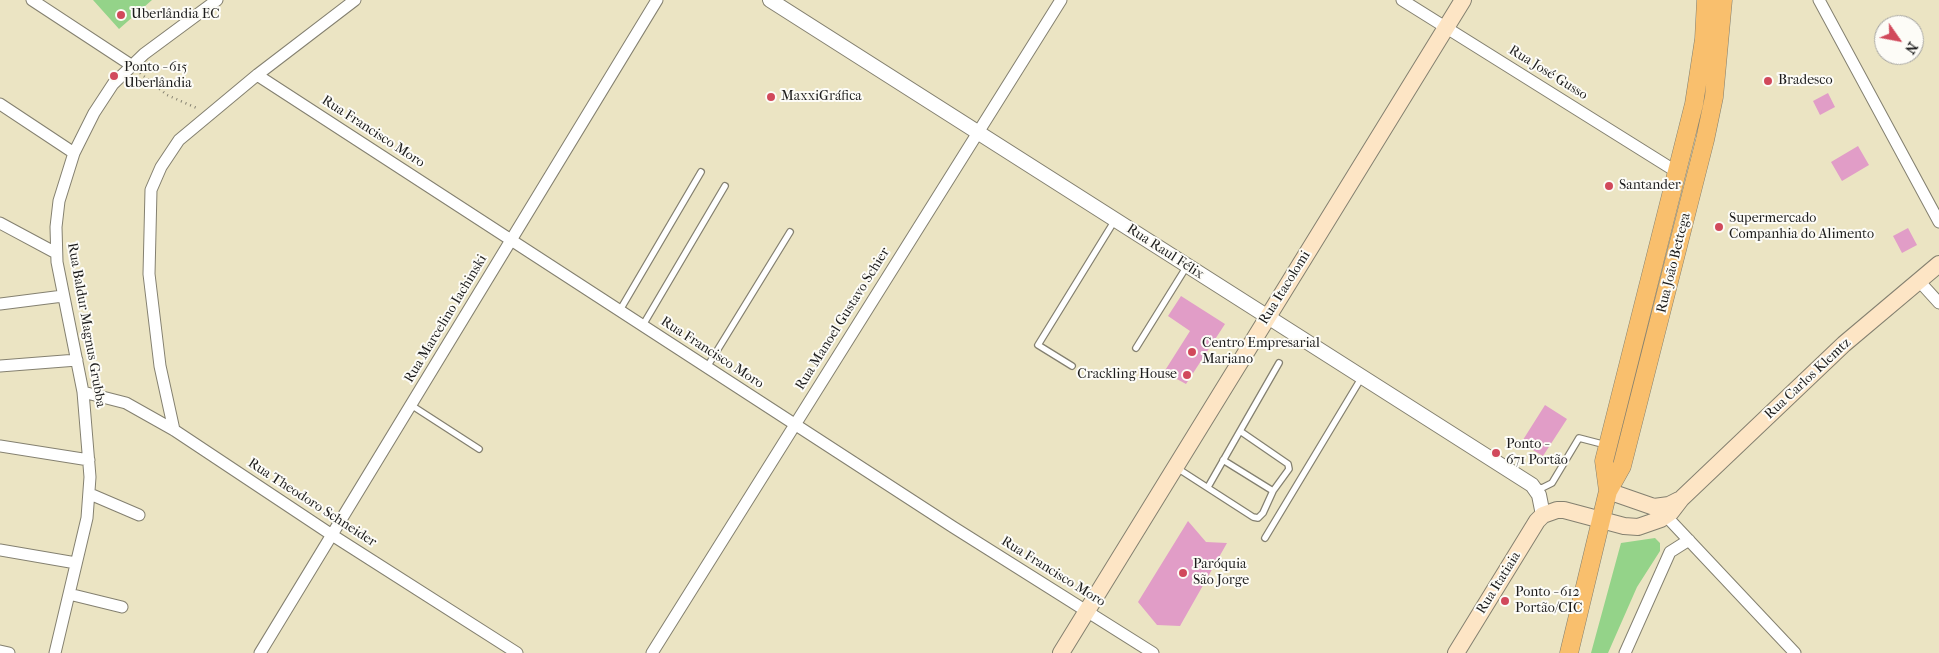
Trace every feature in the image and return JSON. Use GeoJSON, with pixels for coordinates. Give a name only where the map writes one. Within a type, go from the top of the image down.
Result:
{"type":"FeatureCollection","features":[{"type":"Feature","properties":{"kind":"main road","name":"Rua Itacolomi"},"geometry":{"type":"LineString","coordinates":[[1061,653],[1463,0]]}},
{"type":"Feature","properties":{"kind":"main road","name":"Rua João Bettega"},"geometry":{"type":"LineString","coordinates":[[1608,491],[1604,461],[1694,104],[1704,39],[1706,0]]}},
{"type":"Feature","properties":{"kind":"main road","name":"Rua João Bettega"},"geometry":{"type":"LineString","coordinates":[[1569,653],[1608,491],[1622,466],[1705,140],[1714,98],[1722,0]]}},
{"type":"Feature","properties":{"kind":"main road","name":"Rua Carlos Klemtz"},"geometry":{"type":"LineString","coordinates":[[1544,515],[1557,510],[1564,510],[1624,526],[1650,524],[1666,516],[1681,499],[1844,344],[1939,264]]}},
{"type":"Feature","properties":{"kind":"main road","name":"Rua Carlos Klemtz"},"geometry":{"type":"LineString","coordinates":[[1608,491],[1654,507],[1669,505],[1681,499]]}},
{"type":"Feature","properties":{"kind":"main road","name":"Rua Itatiaia"},"geometry":{"type":"LineString","coordinates":[[1456,653],[1537,521],[1544,515]]}},
{"type":"Feature","properties":{"kind":"street"},"geometry":{"type":"LineString","coordinates":[[32,0],[131,65]]}},
{"type":"Feature","properties":{"kind":"street","name":"Rua Baldur Magnus Grubba"},"geometry":{"type":"LineString","coordinates":[[55,653],[87,518],[90,494],[83,392],[56,252],[56,220],[59,201],[74,153],[113,84],[131,65],[158,43],[217,0]]}},
{"type":"Feature","properties":{"kind":"street"},"geometry":{"type":"LineString","coordinates":[[174,430],[160,366],[149,274],[152,190],[161,167],[179,140],[257,75],[355,0]]}},
{"type":"Feature","properties":{"kind":"street","name":"Rua Marcelino Iachinski"},"geometry":{"type":"LineString","coordinates":[[260,653],[657,0]]}},
{"type":"Feature","properties":{"kind":"street","name":"Rua Raul Félix"},"geometry":{"type":"LineString","coordinates":[[770,0],[1532,485]]}},
{"type":"Feature","properties":{"kind":"street","name":"Rua Manoel Gustavo Schier"},"geometry":{"type":"LineString","coordinates":[[652,653],[1061,0]]}},
{"type":"Feature","properties":{"kind":"street","name":"Rua José Gusso"},"geometry":{"type":"LineString","coordinates":[[1402,0],[1677,172]]}},
{"type":"Feature","properties":{"kind":"street"},"geometry":{"type":"LineString","coordinates":[[1819,0],[1939,222]]}},
{"type":"Feature","properties":{"kind":"street","name":"Rua Francisco Moro"},"geometry":{"type":"LineString","coordinates":[[257,75],[795,424],[1153,653]]}},
{"type":"Feature","properties":{"kind":"street"},"geometry":{"type":"LineString","coordinates":[[0,104],[74,153]]}},
{"type":"Feature","properties":{"kind":"street"},"geometry":{"type":"LineString","coordinates":[[0,223],[56,252]]}},
{"type":"Feature","properties":{"kind":"street"},"geometry":{"type":"LineString","coordinates":[[1919,281],[1939,303]]}},
{"type":"Feature","properties":{"kind":"street"},"geometry":{"type":"LineString","coordinates":[[0,304],[63,296]]}},
{"type":"Feature","properties":{"kind":"street"},"geometry":{"type":"LineString","coordinates":[[0,366],[77,360]]}},
{"type":"Feature","properties":{"kind":"street","name":"Rua Theodoro Schneider"},"geometry":{"type":"LineString","coordinates":[[83,392],[126,403],[174,430],[332,535],[517,653]]}},
{"type":"Feature","properties":{"kind":"street"},"geometry":{"type":"LineString","coordinates":[[0,446],[89,460]]}},
{"type":"Feature","properties":{"kind":"street"},"geometry":{"type":"LineString","coordinates":[[1532,485],[1539,495],[1544,515]]}},
{"type":"Feature","properties":{"kind":"street"},"geometry":{"type":"LineString","coordinates":[[90,494],[139,516]]}},
{"type":"Feature","properties":{"kind":"street"},"geometry":{"type":"LineString","coordinates":[[1666,516],[1795,653]]}},
{"type":"Feature","properties":{"kind":"street"},"geometry":{"type":"LineString","coordinates":[[1625,653],[1670,552],[1689,540]]}},
{"type":"Feature","properties":{"kind":"street"},"geometry":{"type":"LineString","coordinates":[[0,550],[76,563]]}},
{"type":"Feature","properties":{"kind":"street"},"geometry":{"type":"LineString","coordinates":[[69,594],[122,608]]}},
{"type":"Feature","properties":{"kind":"street"},"geometry":{"type":"LineString","coordinates":[[0,651],[9,653]]}},
{"type":"Feature","properties":{"kind":"lane"},"geometry":{"type":"LineString","coordinates":[[620,310],[701,172]]}},
{"type":"Feature","properties":{"kind":"lane"},"geometry":{"type":"LineString","coordinates":[[642,325],[725,186]]}},
{"type":"Feature","properties":{"kind":"lane"},"geometry":{"type":"LineString","coordinates":[[1072,366],[1038,345],[1115,220]]}},
{"type":"Feature","properties":{"kind":"lane"},"geometry":{"type":"LineString","coordinates":[[708,367],[790,232]]}},
{"type":"Feature","properties":{"kind":"lane"},"geometry":{"type":"LineString","coordinates":[[1136,348],[1188,266]]}},
{"type":"Feature","properties":{"kind":"lane"},"geometry":{"type":"LineString","coordinates":[[1208,487],[1279,363]]}},
{"type":"Feature","properties":{"kind":"lane"},"geometry":{"type":"LineString","coordinates":[[1265,538],[1362,377]]}},
{"type":"Feature","properties":{"kind":"lane"},"geometry":{"type":"LineString","coordinates":[[411,405],[480,448]]}},
{"type":"Feature","properties":{"kind":"lane"},"geometry":{"type":"LineString","coordinates":[[1176,466],[1253,517],[1258,518],[1263,513],[1274,490],[1288,469],[1288,464],[1240,431]]}},
{"type":"Feature","properties":{"kind":"lane"},"geometry":{"type":"LineString","coordinates":[[1532,485],[1542,488],[1552,483],[1579,438],[1608,446]]}},
{"type":"Feature","properties":{"kind":"lane"},"geometry":{"type":"LineString","coordinates":[[1223,460],[1274,490]]}},
{"type":"Feature","properties":{"kind":"path"},"geometry":{"type":"LineString","coordinates":[[131,65],[167,95],[212,114]]}},
{"type":"Feature","properties":{"kind":"green space","name":"Uberlândia EC"},"geometry":{"type":"Polygon","coordinates":[[[93,0],[152,0],[119,29],[93,0]]]}},
{"type":"Feature","properties":{"kind":"green space"},"geometry":{"type":"Polygon","coordinates":[[[1655,538],[1660,543],[1660,551],[1637,587],[1608,653],[1591,653],[1621,543],[1655,538]]]}},
{"type":"Feature","properties":{"kind":"building"},"geometry":{"type":"Polygon","coordinates":[[[1828,93],[1835,107],[1820,115],[1813,101],[1828,93]]]}},
{"type":"Feature","properties":{"kind":"building"},"geometry":{"type":"Polygon","coordinates":[[[1858,146],[1869,165],[1842,181],[1831,162],[1858,146]]]}},
{"type":"Feature","properties":{"kind":"building"},"geometry":{"type":"Polygon","coordinates":[[[1908,228],[1917,245],[1902,253],[1893,236],[1908,228]]]}},
{"type":"Feature","properties":{"kind":"building","name":"Centro Empresarial Mariano"},"geometry":{"type":"Polygon","coordinates":[[[1181,296],[1225,324],[1186,384],[1164,372],[1190,331],[1168,316],[1181,296]]]}},
{"type":"Feature","properties":{"kind":"building"},"geometry":{"type":"Polygon","coordinates":[[[1545,405],[1567,419],[1543,456],[1521,443],[1545,405]]]}},
{"type":"Feature","properties":{"kind":"building","name":"Paróquia São Jorge"},"geometry":{"type":"Polygon","coordinates":[[[1188,521],[1206,542],[1227,543],[1180,626],[1157,625],[1138,602],[1188,521]]]}},
{"type":"Feature","properties":{"kind":"place","name":"Uberlândia EC"},"geometry":{"type":"Point","coordinates":[121,15]}},
{"type":"Feature","properties":{"kind":"place","name":"Ponto - 615 Uberlândia"},"geometry":{"type":"Point","coordinates":[114,76]}},
{"type":"Feature","properties":{"kind":"place","name":"Bradesco"},"geometry":{"type":"Point","coordinates":[1768,81]}},
{"type":"Feature","properties":{"kind":"place","name":"MaxxiGráfica"},"geometry":{"type":"Point","coordinates":[771,97]}},
{"type":"Feature","properties":{"kind":"place","name":"Santander"},"geometry":{"type":"Point","coordinates":[1609,186]}},
{"type":"Feature","properties":{"kind":"place","name":"Supermercado Companhia do Alimento"},"geometry":{"type":"Point","coordinates":[1719,227]}},
{"type":"Feature","properties":{"kind":"place","name":"Centro Empresarial Mariano"},"geometry":{"type":"Point","coordinates":[1192,352]}},
{"type":"Feature","properties":{"kind":"place","name":"Crackling House"},"geometry":{"type":"Point","coordinates":[1187,375]}},
{"type":"Feature","properties":{"kind":"place","name":"Ponto - 671 Portão"},"geometry":{"type":"Point","coordinates":[1496,453]}},
{"type":"Feature","properties":{"kind":"place","name":"Paróquia São Jorge"},"geometry":{"type":"Point","coordinates":[1183,573]}},
{"type":"Feature","properties":{"kind":"place","name":"Ponto - 612 Portão/CIC"},"geometry":{"type":"Point","coordinates":[1505,601]}}]}
